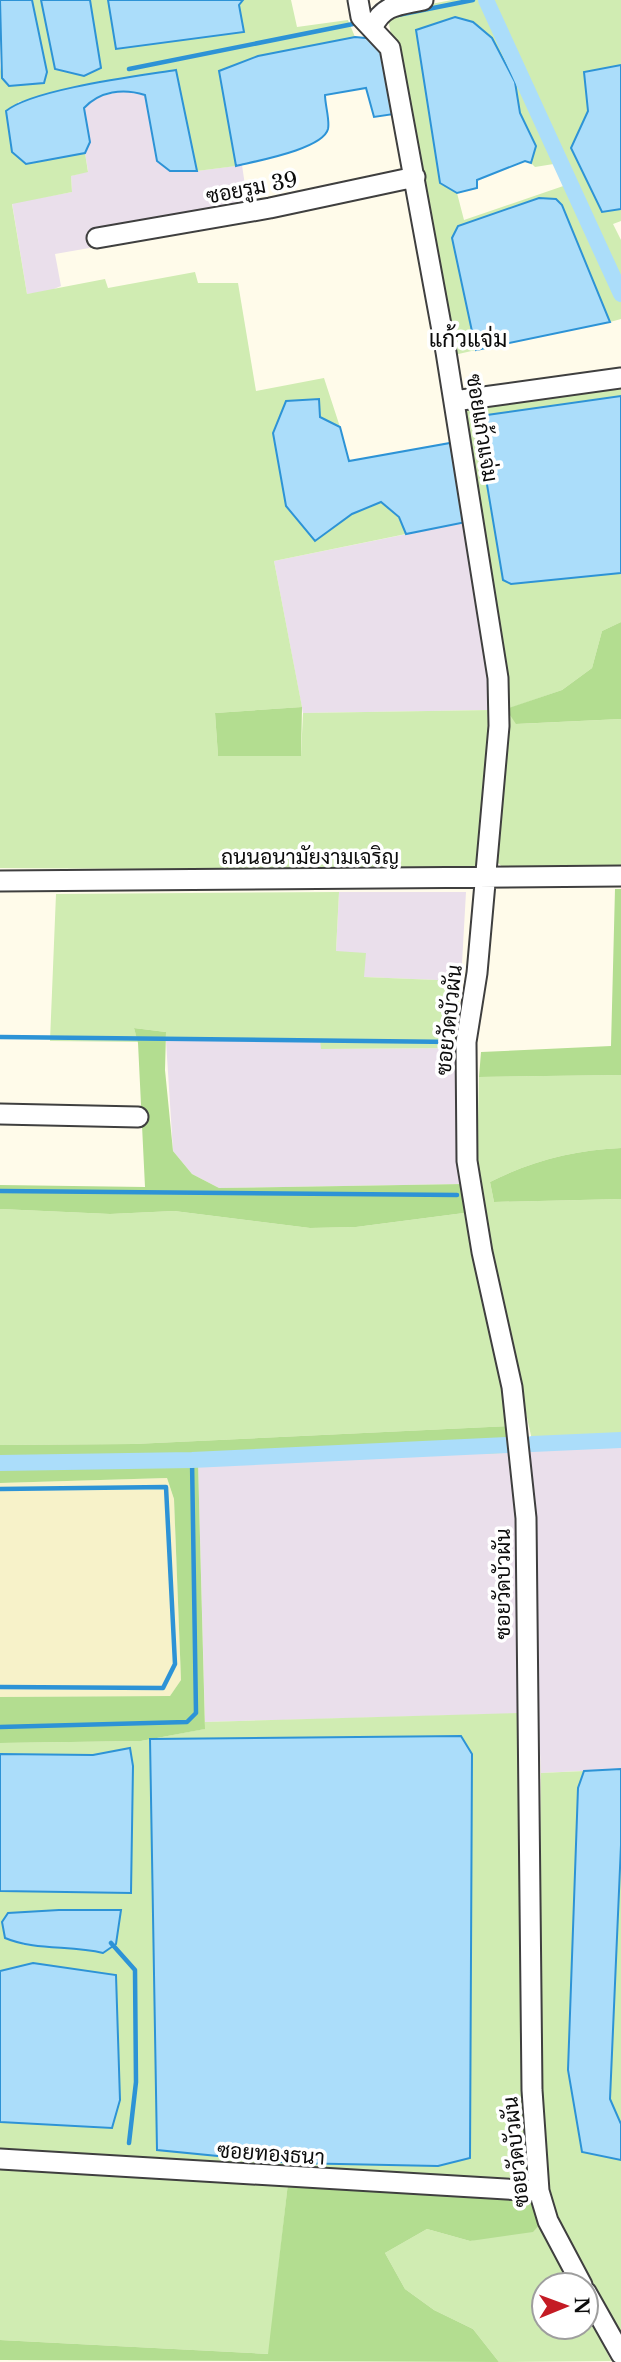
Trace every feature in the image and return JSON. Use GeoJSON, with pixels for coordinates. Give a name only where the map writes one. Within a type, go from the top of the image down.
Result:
{"type":"FeatureCollection","features":[{"type":"Feature","properties":{"kind":"street","name":"ซอยแก้วแจ่ม"},"geometry":{"type":"LineString","coordinates":[[358,0],[361,17],[390,48],[454,401],[498,678],[499,726],[485,878]]}},
{"type":"Feature","properties":{"kind":"street"},"geometry":{"type":"LineString","coordinates":[[373,27],[379,14],[386,8],[423,0]]}},
{"type":"Feature","properties":{"kind":"street","name":"ซอยรูม 39"},"geometry":{"type":"LineString","coordinates":[[97,239],[270,208],[415,177]]}},
{"type":"Feature","properties":{"kind":"street"},"geometry":{"type":"LineString","coordinates":[[454,401],[621,379]]}},
{"type":"Feature","properties":{"kind":"street","name":"ถนนอนามัยงามเจริญ"},"geometry":{"type":"LineString","coordinates":[[0,881],[621,876]]}},
{"type":"Feature","properties":{"kind":"street","name":"ซอยวัดบัวผัน"},"geometry":{"type":"LineString","coordinates":[[485,878],[477,973],[466,1042],[465,1124],[472,1203],[512,1387],[526,1518],[532,2090],[539,2191],[548,2221],[575,2271]]}},
{"type":"Feature","properties":{"kind":"street"},"geometry":{"type":"LineString","coordinates":[[0,1114],[138,1117]]}},
{"type":"Feature","properties":{"kind":"street","name":"ซอยทองธนา"},"geometry":{"type":"LineString","coordinates":[[0,2159],[539,2191]]}},
{"type":"Feature","properties":{"kind":"street"},"geometry":{"type":"LineString","coordinates":[[600,2317],[621,2354]]}},
{"type":"Feature","properties":{"kind":"shaded area"},"geometry":{"type":"Polygon","coordinates":[[[126,90],[145,95],[157,161],[170,171],[197,171],[242,165],[250,220],[55,254],[61,286],[47,292],[27,294],[12,203],[72,192],[71,176],[88,171],[85,153],[90,142],[84,108],[94,98],[126,90]]]}},
{"type":"Feature","properties":{"kind":"shaded area"},"geometry":{"type":"Polygon","coordinates":[[[466,522],[493,687],[491,710],[303,713],[274,561],[466,522]]]}},
{"type":"Feature","properties":{"kind":"shaded area"},"geometry":{"type":"Polygon","coordinates":[[[339,892],[466,892],[461,981],[363,977],[336,951],[339,892]]]}},
{"type":"Feature","properties":{"kind":"shaded area"},"geometry":{"type":"Polygon","coordinates":[[[321,1039],[322,1049],[455,1048],[463,1184],[219,1188],[192,1174],[173,1151],[166,1041],[321,1039]]]}},
{"type":"Feature","properties":{"kind":"shaded area"},"geometry":{"type":"Polygon","coordinates":[[[621,1436],[621,1769],[541,1773],[538,1713],[205,1722],[198,1462],[503,1453],[532,1440],[621,1436]]]}},
{"type":"Feature","properties":{"kind":"shaded area"},"geometry":{"type":"Polygon","coordinates":[[[167,1478],[174,1499],[181,1680],[170,1696],[0,1697],[0,1483],[167,1478]]]}},
{"type":"Feature","properties":{"kind":"green space"},"geometry":{"type":"Polygon","coordinates":[[[32,0],[41,0],[55,69],[101,68],[90,0],[108,0],[117,49],[243,32],[239,5],[243,0],[291,0],[297,27],[348,20],[355,37],[258,56],[219,71],[236,166],[197,171],[176,70],[103,82],[18,102],[26,164],[85,153],[88,172],[71,176],[72,192],[12,204],[27,294],[105,279],[108,288],[195,272],[198,283],[238,283],[256,391],[324,378],[340,427],[320,417],[319,399],[286,401],[273,432],[315,541],[352,514],[382,502],[399,517],[406,534],[274,561],[302,707],[215,713],[218,756],[301,756],[303,713],[491,710],[480,871],[0,868],[0,65],[2,78],[47,72],[32,0]]]}},
{"type":"Feature","properties":{"kind":"green space"},"geometry":{"type":"Polygon","coordinates":[[[452,0],[621,0],[621,65],[584,72],[588,111],[571,148],[602,212],[621,209],[621,221],[613,224],[621,240],[621,319],[610,322],[562,205],[538,198],[458,226],[452,238],[476,350],[454,355],[389,24],[389,12],[452,0]],[[515,82],[440,182],[457,193],[464,220],[575,182],[566,162],[535,167],[531,163],[536,146],[520,113],[515,82]]]}},
{"type":"Feature","properties":{"kind":"green space"},"geometry":{"type":"Polygon","coordinates":[[[621,387],[621,622],[602,631],[592,668],[562,690],[507,709],[517,724],[621,719],[621,869],[507,871],[498,863],[496,847],[506,709],[465,409],[621,387]]]}},
{"type":"Feature","properties":{"kind":"green space"},"geometry":{"type":"Polygon","coordinates":[[[621,622],[621,719],[516,724],[506,709],[562,690],[592,668],[602,631],[621,622]]]}},
{"type":"Feature","properties":{"kind":"green space"},"geometry":{"type":"Polygon","coordinates":[[[302,707],[301,756],[218,756],[215,713],[302,707]]]}},
{"type":"Feature","properties":{"kind":"green space"},"geometry":{"type":"Polygon","coordinates":[[[615,889],[621,889],[621,1075],[479,1077],[481,1052],[611,1046],[615,889]]]}},
{"type":"Feature","properties":{"kind":"green space"},"geometry":{"type":"Polygon","coordinates":[[[339,892],[336,951],[366,953],[364,977],[461,981],[455,1048],[321,1049],[320,1039],[166,1041],[166,1032],[134,1028],[138,1042],[50,1041],[56,894],[339,892]]]}},
{"type":"Feature","properties":{"kind":"green space"},"geometry":{"type":"Polygon","coordinates":[[[134,1028],[166,1032],[165,1070],[173,1151],[192,1174],[219,1188],[463,1184],[464,1213],[356,1227],[310,1228],[174,1211],[110,1214],[0,1209],[0,1185],[145,1187],[138,1043],[134,1028]]]}},
{"type":"Feature","properties":{"kind":"green space"},"geometry":{"type":"Polygon","coordinates":[[[621,1075],[621,1148],[554,1158],[521,1168],[490,1182],[494,1202],[621,1199],[621,1436],[532,1440],[486,1234],[477,1165],[479,1077],[621,1075]]]}},
{"type":"Feature","properties":{"kind":"green space"},"geometry":{"type":"Polygon","coordinates":[[[621,1148],[621,1199],[494,1202],[490,1182],[521,1168],[587,1151],[621,1148]]]}},
{"type":"Feature","properties":{"kind":"green space"},"geometry":{"type":"Polygon","coordinates":[[[0,1209],[110,1214],[174,1211],[310,1228],[356,1227],[464,1213],[511,1426],[134,1444],[0,1445],[0,1209]]]}},
{"type":"Feature","properties":{"kind":"green space"},"geometry":{"type":"Polygon","coordinates":[[[511,1426],[511,1449],[503,1453],[198,1462],[205,1729],[141,1741],[0,1743],[0,1697],[170,1696],[181,1680],[174,1499],[167,1478],[0,1483],[0,1445],[134,1444],[511,1426]]]}},
{"type":"Feature","properties":{"kind":"green space"},"geometry":{"type":"Polygon","coordinates":[[[521,1713],[531,2166],[526,2182],[0,2152],[0,2122],[112,2128],[120,2100],[116,1975],[33,1963],[0,1971],[0,1891],[131,1893],[133,1766],[129,1748],[93,1755],[0,1754],[0,1743],[141,1741],[204,1729],[205,1722],[521,1713]],[[8,1913],[23,1945],[85,1949],[103,1953],[24,1914],[8,1913]],[[157,2149],[290,2163],[438,2166],[157,2149]]]}},
{"type":"Feature","properties":{"kind":"green space"},"geometry":{"type":"Polygon","coordinates":[[[584,1771],[578,1788],[582,2152],[621,2160],[621,2334],[600,2297],[600,2271],[585,2271],[554,2217],[546,2162],[538,2046],[541,1773],[584,1771]]]}},
{"type":"Feature","properties":{"kind":"green space"},"geometry":{"type":"Polygon","coordinates":[[[621,1845],[621,2124],[610,2099],[621,1845]]]}},
{"type":"Feature","properties":{"kind":"green space"},"geometry":{"type":"Polygon","coordinates":[[[0,2165],[288,2183],[269,2354],[0,2340],[0,2165]]]}},
{"type":"Feature","properties":{"kind":"green space"},"geometry":{"type":"Polygon","coordinates":[[[288,2183],[532,2199],[541,2223],[533,2232],[470,2241],[427,2229],[385,2253],[405,2289],[434,2310],[473,2329],[499,2362],[0,2360],[0,2340],[268,2354],[288,2183]]]}},
{"type":"Feature","properties":{"kind":"green space"},"geometry":{"type":"Polygon","coordinates":[[[541,2223],[567,2271],[530,2271],[530,2341],[600,2341],[600,2338],[611,2361],[499,2362],[473,2329],[434,2310],[405,2289],[385,2253],[427,2229],[470,2241],[541,2223]]]}},
{"type":"Feature","properties":{"kind":"water"},"geometry":{"type":"Polygon","coordinates":[[[0,0],[32,0],[47,72],[44,83],[9,86],[2,78],[0,0]]]}},
{"type":"Feature","properties":{"kind":"water"},"geometry":{"type":"Polygon","coordinates":[[[41,0],[90,0],[101,68],[84,76],[55,69],[41,0]]]}},
{"type":"Feature","properties":{"kind":"water"},"geometry":{"type":"Polygon","coordinates":[[[108,0],[243,0],[239,5],[244,32],[116,49],[108,0]]]}},
{"type":"Feature","properties":{"kind":"water"},"geometry":{"type":"Polygon","coordinates":[[[455,17],[473,22],[492,38],[515,82],[520,113],[536,146],[531,163],[525,161],[477,180],[477,188],[457,193],[440,183],[416,30],[455,17]]]}},
{"type":"Feature","properties":{"kind":"water"},"geometry":{"type":"Polygon","coordinates":[[[355,37],[376,39],[385,56],[394,114],[374,117],[366,88],[325,95],[328,129],[323,136],[314,143],[288,153],[236,166],[219,71],[258,56],[355,37]]]}},
{"type":"Feature","properties":{"kind":"water"},"geometry":{"type":"Polygon","coordinates":[[[621,65],[621,209],[602,212],[571,148],[588,111],[584,72],[621,65]]]}},
{"type":"Feature","properties":{"kind":"water"},"geometry":{"type":"Polygon","coordinates":[[[176,70],[197,171],[170,171],[157,161],[145,95],[128,92],[112,92],[90,102],[84,108],[90,142],[85,153],[26,164],[12,152],[6,111],[19,103],[87,84],[176,70]]]}},
{"type":"Feature","properties":{"kind":"water"},"geometry":{"type":"Polygon","coordinates":[[[539,198],[556,199],[562,205],[610,322],[476,350],[452,238],[458,226],[539,198]]]}},
{"type":"Feature","properties":{"kind":"water"},"geometry":{"type":"Polygon","coordinates":[[[621,396],[621,573],[511,584],[503,580],[477,425],[487,415],[621,396]]]}},
{"type":"Feature","properties":{"kind":"water"},"geometry":{"type":"Polygon","coordinates":[[[319,399],[320,417],[340,427],[349,461],[450,443],[466,522],[406,534],[399,517],[381,502],[352,514],[315,541],[286,506],[273,433],[286,401],[319,399]]]}},
{"type":"Feature","properties":{"kind":"water"},"geometry":{"type":"Polygon","coordinates":[[[461,1736],[472,1754],[470,2158],[438,2166],[290,2163],[157,2150],[150,1739],[461,1736]]]}},
{"type":"Feature","properties":{"kind":"water"},"geometry":{"type":"Polygon","coordinates":[[[130,1748],[133,1766],[131,1893],[0,1891],[0,1754],[93,1755],[130,1748]]]}},
{"type":"Feature","properties":{"kind":"water"},"geometry":{"type":"Polygon","coordinates":[[[621,1769],[621,1845],[610,2099],[621,2124],[621,2160],[582,2152],[568,2070],[578,1788],[584,1771],[621,1769]]]}},
{"type":"Feature","properties":{"kind":"water"},"geometry":{"type":"Polygon","coordinates":[[[121,1910],[116,1944],[103,1953],[29,1945],[5,1938],[2,1922],[8,1913],[121,1910]]]}},
{"type":"Feature","properties":{"kind":"water"},"geometry":{"type":"Polygon","coordinates":[[[33,1963],[116,1975],[120,2100],[112,2128],[0,2122],[0,1971],[33,1963]]]}},
{"type":"Feature","properties":{"kind":"waterway"},"geometry":{"type":"LineString","coordinates":[[398,15],[473,0]]}},
{"type":"Feature","properties":{"kind":"waterway"},"geometry":{"type":"LineString","coordinates":[[486,0],[621,294]]}},
{"type":"Feature","properties":{"kind":"waterway"},"geometry":{"type":"LineString","coordinates":[[129,69],[353,24]]}},
{"type":"Feature","properties":{"kind":"waterway"},"geometry":{"type":"LineString","coordinates":[[0,1037],[455,1042]]}},
{"type":"Feature","properties":{"kind":"waterway"},"geometry":{"type":"LineString","coordinates":[[0,1191],[457,1195]]}},
{"type":"Feature","properties":{"kind":"waterway"},"geometry":{"type":"LineString","coordinates":[[532,1444],[621,1440]]}},
{"type":"Feature","properties":{"kind":"waterway"},"geometry":{"type":"LineString","coordinates":[[0,1463],[192,1460],[507,1445]]}},
{"type":"Feature","properties":{"kind":"waterway"},"geometry":{"type":"LineString","coordinates":[[0,1727],[187,1722],[196,1713],[192,1460]]}},
{"type":"Feature","properties":{"kind":"waterway"},"geometry":{"type":"LineString","coordinates":[[0,1489],[166,1487],[175,1664],[163,1688],[0,1687]]}},
{"type":"Feature","properties":{"kind":"waterway"},"geometry":{"type":"LineString","coordinates":[[111,1943],[135,1970],[136,2082],[129,2143]]}},
{"type":"Feature","properties":{"kind":"district","name":"แก้วแจ่ม"},"geometry":{"type":"Point","coordinates":[468,339]}}]}
